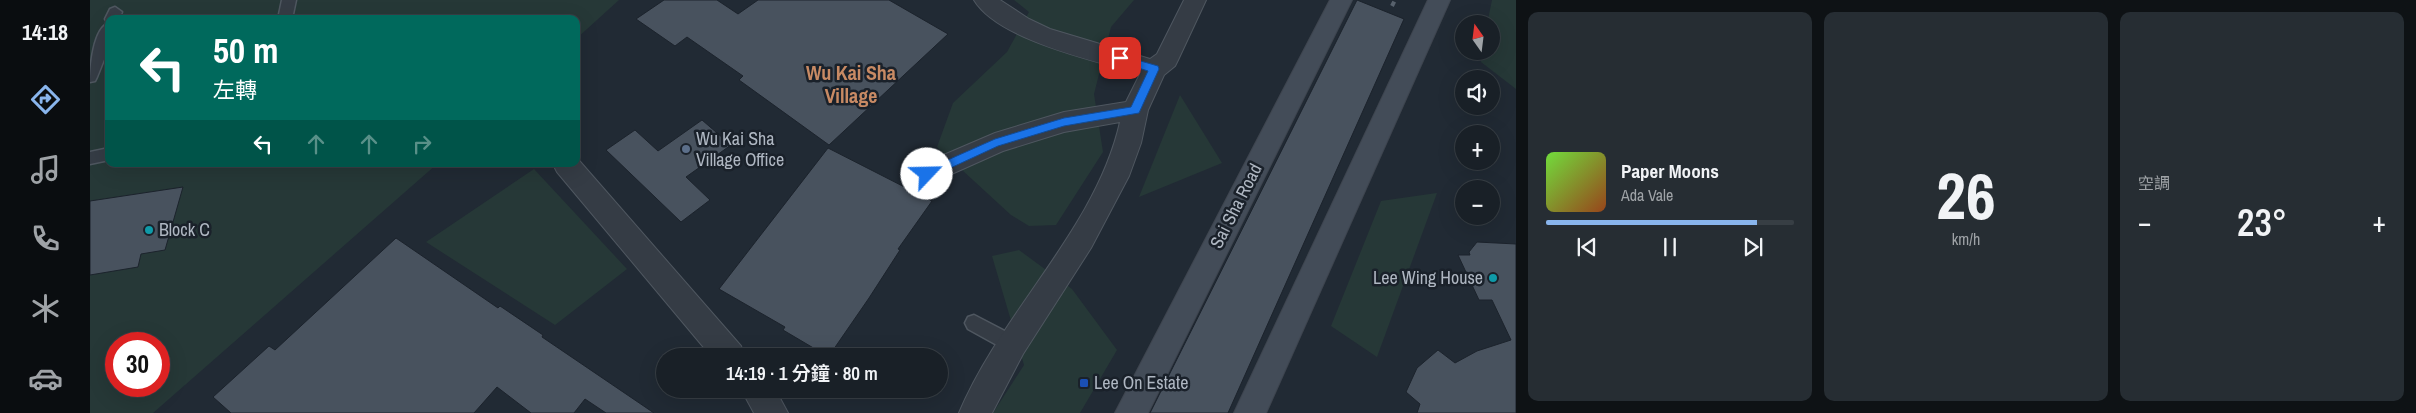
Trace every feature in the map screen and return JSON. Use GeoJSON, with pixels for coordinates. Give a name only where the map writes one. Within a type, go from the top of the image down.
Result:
{"type":"FeatureCollection","features":[{"type":"Feature","properties":{"kind":"main road","name":"Sai Sha Road"},"geometry":{"type":"LineString","coordinates":[[1131,413],[1341,0]]}},
{"type":"Feature","properties":{"kind":"main road"},"geometry":{"type":"LineString","coordinates":[[1250,413],[1438,0]]}},
{"type":"Feature","properties":{"kind":"street"},"geometry":{"type":"LineString","coordinates":[[985,0],[1000,14],[1038,33],[1154,69]]}},
{"type":"Feature","properties":{"kind":"street"},"geometry":{"type":"LineString","coordinates":[[975,413],[1012,344],[1081,239],[1120,168],[1128,144],[1135,110],[1154,69],[1166,60],[1195,0]]}},
{"type":"Feature","properties":{"kind":"street"},"geometry":{"type":"LineString","coordinates":[[927,174],[1003,140],[1064,122],[1135,110]]}},
{"type":"Feature","properties":{"kind":"street"},"geometry":{"type":"LineString","coordinates":[[569,167],[723,348]]}},
{"type":"Feature","properties":{"kind":"street"},"geometry":{"type":"LineString","coordinates":[[763,398],[772,413]]}},
{"type":"Feature","properties":{"kind":"lane"},"geometry":{"type":"LineString","coordinates":[[287,15],[289,0]]}},
{"type":"Feature","properties":{"kind":"lane"},"geometry":{"type":"LineString","coordinates":[[90,77],[105,40]]}},
{"type":"Feature","properties":{"kind":"lane"},"geometry":{"type":"LineString","coordinates":[[90,158],[105,155]]}},
{"type":"Feature","properties":{"kind":"lane"},"geometry":{"type":"LineString","coordinates":[[974,323],[1012,344]]}},
{"type":"Feature","properties":{"kind":"shaded area"},"geometry":{"type":"Polygon","coordinates":[[[90,0],[619,0],[580,35],[580,15],[105,15],[105,167],[434,167],[153,413],[90,413],[90,0]]]}},
{"type":"Feature","properties":{"kind":"shaded area"},"geometry":{"type":"Polygon","coordinates":[[[1014,0],[1134,0],[1111,27],[1094,94],[1103,152],[1056,225],[1029,226],[1011,215],[937,147],[953,103],[1007,52],[1029,12],[1014,0]]]}},
{"type":"Feature","properties":{"kind":"shaded area"},"geometry":{"type":"Polygon","coordinates":[[[1492,0],[1516,0],[1516,89],[1500,77],[1500,70],[1491,70],[1481,62],[1481,60],[1500,60],[1500,15],[1489,15],[1492,0]]]}},
{"type":"Feature","properties":{"kind":"shaded area"},"geometry":{"type":"Polygon","coordinates":[[[1180,95],[1222,163],[1139,197],[1180,95]]]}},
{"type":"Feature","properties":{"kind":"shaded area"},"geometry":{"type":"Polygon","coordinates":[[[534,169],[627,269],[555,325],[426,242],[534,169]]]}},
{"type":"Feature","properties":{"kind":"shaded area"},"geometry":{"type":"Polygon","coordinates":[[[1437,193],[1377,357],[1331,326],[1381,201],[1437,193]]]}},
{"type":"Feature","properties":{"kind":"shaded area"},"geometry":{"type":"Polygon","coordinates":[[[1019,250],[1072,289],[1117,350],[1080,413],[993,413],[1024,365],[992,256],[1019,250]]]}},
{"type":"Feature","properties":{"kind":"building"},"geometry":{"type":"Polygon","coordinates":[[[664,0],[717,0],[738,14],[758,0],[889,0],[948,34],[829,145],[739,80],[743,76],[687,37],[675,46],[636,19],[664,0]]]}},
{"type":"Feature","properties":{"kind":"building"},"geometry":{"type":"Polygon","coordinates":[[[1357,0],[1404,19],[1228,413],[1150,413],[1357,0]]]}},
{"type":"Feature","properties":{"kind":"building"},"geometry":{"type":"Polygon","coordinates":[[[702,120],[731,145],[686,177],[710,200],[681,222],[606,150],[635,130],[658,151],[702,120]]]}},
{"type":"Feature","properties":{"kind":"building"},"geometry":{"type":"Polygon","coordinates":[[[828,148],[932,201],[898,249],[900,250],[835,348],[813,348],[783,330],[785,327],[719,289],[828,148]]]}},
{"type":"Feature","properties":{"kind":"building"},"geometry":{"type":"Polygon","coordinates":[[[183,187],[165,250],[141,254],[138,267],[90,275],[90,201],[183,187]]]}},
{"type":"Feature","properties":{"kind":"building"},"geometry":{"type":"Polygon","coordinates":[[[396,238],[498,308],[500,306],[543,335],[542,337],[654,413],[606,413],[585,399],[574,413],[531,413],[497,387],[474,413],[231,413],[213,397],[269,346],[275,350],[396,238]]]}},
{"type":"Feature","properties":{"kind":"building"},"geometry":{"type":"Polygon","coordinates":[[[1477,242],[1516,244],[1516,413],[1417,413],[1420,404],[1406,392],[1417,368],[1438,350],[1455,363],[1477,351],[1511,340],[1492,300],[1479,300],[1458,255],[1470,255],[1469,252],[1477,242]]]}},
{"type":"Feature","properties":{"kind":"railway"},"geometry":{"type":"LineString","coordinates":[[1392,6],[1395,0]]}},
{"type":"Feature","properties":{"kind":"place","name":"Wu Kai Sha Village Office"},"geometry":{"type":"Point","coordinates":[686,149]}},
{"type":"Feature","properties":{"kind":"place","name":"Block C"},"geometry":{"type":"Point","coordinates":[149,230]}},
{"type":"Feature","properties":{"kind":"place","name":"Lee Wing House"},"geometry":{"type":"Point","coordinates":[1493,278]}},
{"type":"Feature","properties":{"kind":"place","name":"Lee On Estate"},"geometry":{"type":"Point","coordinates":[1084,383]}},
{"type":"Feature","properties":{"kind":"district","name":"Wu Kai Sha Village"},"geometry":{"type":"Point","coordinates":[851,84]}},
{"type":"Feature","properties":{"kind":"route"},"geometry":{"type":"LineString","coordinates":[[927,174],[995,143],[1064,122],[1135,110],[1154,69],[1120,58]]}}]}
